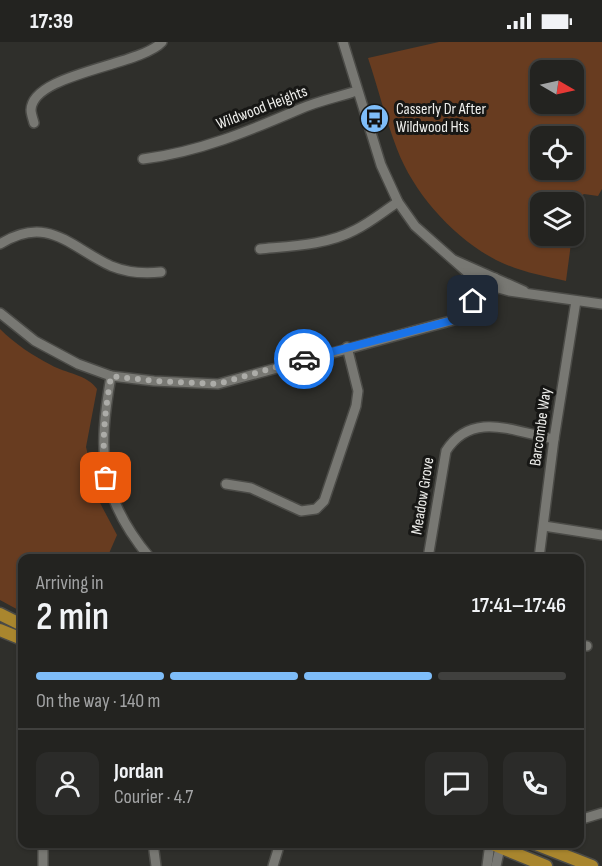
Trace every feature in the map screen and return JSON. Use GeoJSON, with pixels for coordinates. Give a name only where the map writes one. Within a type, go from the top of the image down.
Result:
{"type":"FeatureCollection","features":[{"type":"Feature","properties":{"kind":"main road"},"geometry":{"type":"LineString","coordinates":[[0,614],[18,623]]}},
{"type":"Feature","properties":{"kind":"main road"},"geometry":{"type":"LineString","coordinates":[[0,630],[18,637]]}},
{"type":"Feature","properties":{"kind":"main road"},"geometry":{"type":"LineString","coordinates":[[504,848],[546,866]]}},
{"type":"Feature","properties":{"kind":"main road"},"geometry":{"type":"LineString","coordinates":[[546,848],[592,866]]}},
{"type":"Feature","properties":{"kind":"street"},"geometry":{"type":"LineString","coordinates":[[34,123],[31,109],[35,98],[46,89],[87,70],[136,57],[162,42]]}},
{"type":"Feature","properties":{"kind":"street"},"geometry":{"type":"LineString","coordinates":[[343,42],[381,165],[398,201],[415,226],[452,259],[489,279],[527,293],[602,304]]}},
{"type":"Feature","properties":{"kind":"street","name":"Wildwood Heights"},"geometry":{"type":"LineString","coordinates":[[142,159],[168,156],[244,134],[301,108],[357,91]]}},
{"type":"Feature","properties":{"kind":"street"},"geometry":{"type":"LineString","coordinates":[[260,249],[320,242],[344,235],[366,224],[398,201]]}},
{"type":"Feature","properties":{"kind":"street"},"geometry":{"type":"LineString","coordinates":[[0,244],[19,234],[45,232],[72,242],[99,260],[120,269],[143,274],[161,272]]}},
{"type":"Feature","properties":{"kind":"street"},"geometry":{"type":"LineString","coordinates":[[0,313],[35,341],[78,364],[111,376],[218,384],[347,347],[454,320],[466,313],[489,279]]}},
{"type":"Feature","properties":{"kind":"street","name":"Barcombe Way"},"geometry":{"type":"LineString","coordinates":[[540,554],[554,439],[576,301]]}},
{"type":"Feature","properties":{"kind":"street"},"geometry":{"type":"LineString","coordinates":[[226,484],[251,488],[301,511],[316,509],[324,501],[356,406],[358,392],[347,347]]}},
{"type":"Feature","properties":{"kind":"street"},"geometry":{"type":"LineString","coordinates":[[111,376],[103,425],[102,452],[106,478],[119,514],[132,536],[147,554]]}},
{"type":"Feature","properties":{"kind":"street","name":"Meadow Grove"},"geometry":{"type":"LineString","coordinates":[[429,554],[446,451],[454,437],[469,428],[489,425],[554,439]]}},
{"type":"Feature","properties":{"kind":"street"},"geometry":{"type":"LineString","coordinates":[[544,526],[602,535]]}},
{"type":"Feature","properties":{"kind":"street"},"geometry":{"type":"LineString","coordinates":[[584,818],[602,813]]}},
{"type":"Feature","properties":{"kind":"street"},"geometry":{"type":"LineString","coordinates":[[43,848],[43,866]]}},
{"type":"Feature","properties":{"kind":"street"},"geometry":{"type":"LineString","coordinates":[[154,848],[156,866]]}},
{"type":"Feature","properties":{"kind":"street"},"geometry":{"type":"LineString","coordinates":[[273,866],[278,848]]}},
{"type":"Feature","properties":{"kind":"street"},"geometry":{"type":"LineString","coordinates":[[487,866],[494,848]]}},
{"type":"Feature","properties":{"kind":"street"},"geometry":{"type":"LineString","coordinates":[[495,848],[496,866]]}},
{"type":"Feature","properties":{"kind":"shaded area"},"geometry":{"type":"Polygon","coordinates":[[[439,42],[602,42],[602,189],[598,196],[584,194],[584,192],[530,192],[530,246],[571,246],[566,281],[504,264],[465,240],[425,198],[404,166],[368,58],[439,42]]]}},
{"type":"Feature","properties":{"kind":"shaded area"},"geometry":{"type":"Polygon","coordinates":[[[0,329],[30,353],[57,368],[88,380],[97,389],[86,447],[99,501],[117,535],[109,554],[18,554],[18,610],[0,600],[0,329]]]}},
{"type":"Feature","properties":{"kind":"way so far"},"geometry":{"type":"LineString","coordinates":[[106,478],[102,452],[103,425],[111,376],[218,384],[304,359]]}},
{"type":"Feature","properties":{"kind":"place","name":"Casserly Dr After Wildwood Hts"},"geometry":{"type":"Point","coordinates":[375,118]}},
{"type":"Feature","properties":{"kind":"route"},"geometry":{"type":"LineString","coordinates":[[304,359],[454,320],[466,313],[473,301]]}}]}
